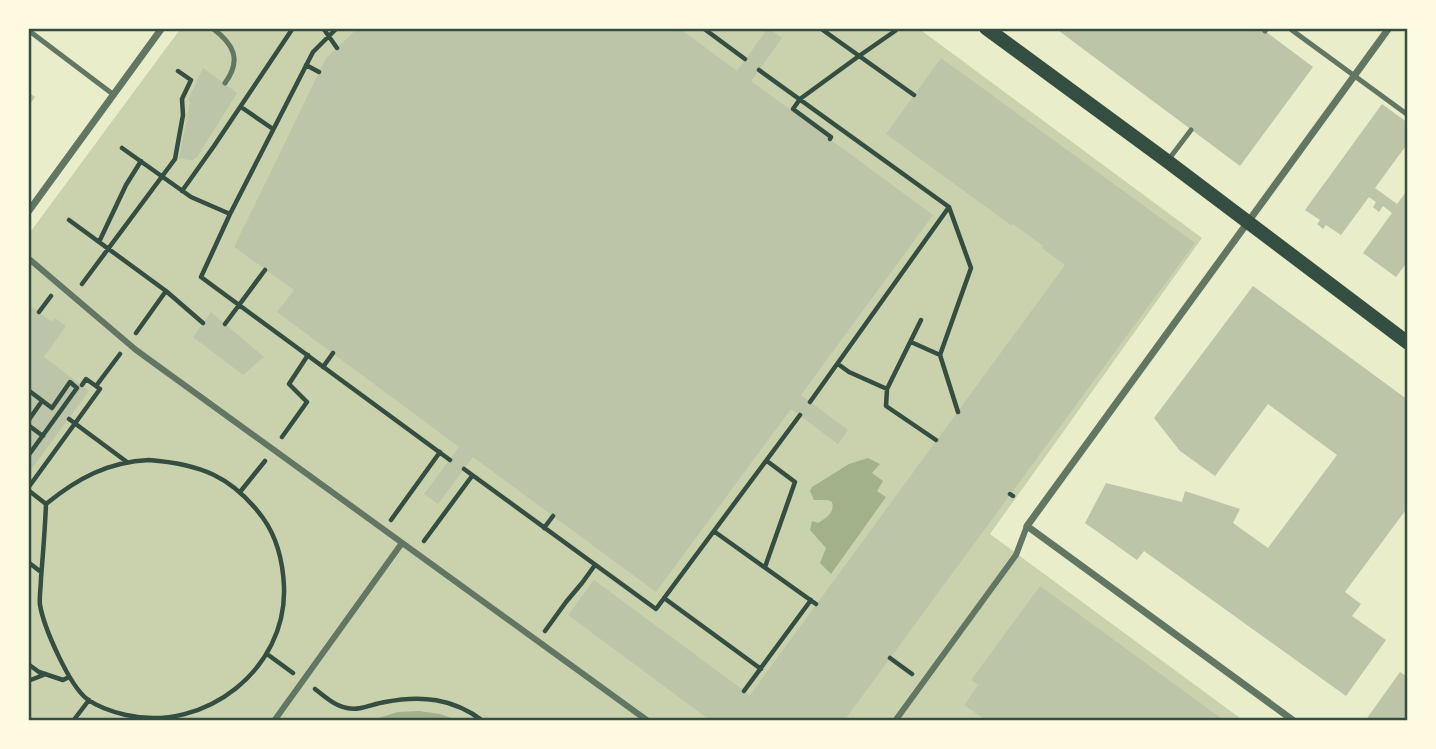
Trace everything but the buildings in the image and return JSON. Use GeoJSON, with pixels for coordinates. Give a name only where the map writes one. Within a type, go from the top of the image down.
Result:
{"type":"FeatureCollection","features":[{"type":"Feature","properties":{"kind":"main road"},"geometry":{"type":"LineString","coordinates":[[986,28],[1408,343]]}},
{"type":"Feature","properties":{"kind":"street"},"geometry":{"type":"LineString","coordinates":[[28,212],[162,28]]}},
{"type":"Feature","properties":{"kind":"street"},"geometry":{"type":"LineString","coordinates":[[895,721],[1016,555],[1027,526],[1389,28]]}},
{"type":"Feature","properties":{"kind":"street"},"geometry":{"type":"LineString","coordinates":[[28,258],[136,350],[648,721]]}},
{"type":"Feature","properties":{"kind":"street"},"geometry":{"type":"LineString","coordinates":[[1027,526],[1294,721]]}},
{"type":"Feature","properties":{"kind":"street"},"geometry":{"type":"LineString","coordinates":[[274,721],[402,543]]}},
{"type":"Feature","properties":{"kind":"lane"},"geometry":{"type":"LineString","coordinates":[[212,28],[226,38],[234,56],[231,74],[225,83]]}},
{"type":"Feature","properties":{"kind":"lane"},"geometry":{"type":"LineString","coordinates":[[1289,28],[1408,115]]}},
{"type":"Feature","properties":{"kind":"lane"},"geometry":{"type":"LineString","coordinates":[[28,30],[114,95]]}},
{"type":"Feature","properties":{"kind":"lane"},"geometry":{"type":"LineString","coordinates":[[1167,161],[1191,130]]}},
{"type":"Feature","properties":{"kind":"path"},"geometry":{"type":"LineString","coordinates":[[182,191],[293,28]]}},
{"type":"Feature","properties":{"kind":"path"},"geometry":{"type":"LineString","coordinates":[[323,28],[337,48]]}},
{"type":"Feature","properties":{"kind":"path"},"geometry":{"type":"LineString","coordinates":[[337,28],[313,52],[230,214],[201,277],[450,460]]}},
{"type":"Feature","properties":{"kind":"path"},"geometry":{"type":"LineString","coordinates":[[704,28],[745,59]]}},
{"type":"Feature","properties":{"kind":"path"},"geometry":{"type":"LineString","coordinates":[[821,28],[914,95]]}},
{"type":"Feature","properties":{"kind":"path"},"geometry":{"type":"LineString","coordinates":[[830,139],[831,137],[793,109],[800,99],[898,28]]}},
{"type":"Feature","properties":{"kind":"path"},"geometry":{"type":"LineString","coordinates":[[306,65],[319,72]]}},
{"type":"Feature","properties":{"kind":"path"},"geometry":{"type":"LineString","coordinates":[[759,70],[949,207],[971,268],[940,355],[958,412]]}},
{"type":"Feature","properties":{"kind":"path"},"geometry":{"type":"LineString","coordinates":[[73,296],[175,159],[183,115],[182,99],[191,80],[178,71]]}},
{"type":"Feature","properties":{"kind":"path"},"geometry":{"type":"LineString","coordinates":[[240,107],[273,129]]}},
{"type":"Feature","properties":{"kind":"path"},"geometry":{"type":"LineString","coordinates":[[122,148],[191,197],[230,214]]}},
{"type":"Feature","properties":{"kind":"path"},"geometry":{"type":"LineString","coordinates":[[99,242],[126,185],[141,161]]}},
{"type":"Feature","properties":{"kind":"path"},"geometry":{"type":"LineString","coordinates":[[810,402],[949,207]]}},
{"type":"Feature","properties":{"kind":"path"},"geometry":{"type":"LineString","coordinates":[[69,220],[166,291],[203,323]]}},
{"type":"Feature","properties":{"kind":"path"},"geometry":{"type":"LineString","coordinates":[[225,324],[265,270]]}},
{"type":"Feature","properties":{"kind":"path"},"geometry":{"type":"LineString","coordinates":[[148,316],[166,291]]}},
{"type":"Feature","properties":{"kind":"path"},"geometry":{"type":"LineString","coordinates":[[921,320],[887,389],[886,406],[936,440]]}},
{"type":"Feature","properties":{"kind":"path"},"geometry":{"type":"LineString","coordinates":[[911,342],[940,355]]}},
{"type":"Feature","properties":{"kind":"path"},"geometry":{"type":"LineString","coordinates":[[323,367],[333,353]]}},
{"type":"Feature","properties":{"kind":"path"},"geometry":{"type":"LineString","coordinates":[[240,492],[307,402],[289,384],[308,355]]}},
{"type":"Feature","properties":{"kind":"path"},"geometry":{"type":"LineString","coordinates":[[837,363],[849,372],[887,389]]}},
{"type":"Feature","properties":{"kind":"path"},"geometry":{"type":"LineString","coordinates":[[96,386],[105,375]]}},
{"type":"Feature","properties":{"kind":"path"},"geometry":{"type":"LineString","coordinates":[[46,504],[28,489],[100,389],[86,379],[82,386]]}},
{"type":"Feature","properties":{"kind":"path"},"geometry":{"type":"LineString","coordinates":[[28,390],[52,408],[70,383],[77,388],[28,456]]}},
{"type":"Feature","properties":{"kind":"path"},"geometry":{"type":"LineString","coordinates":[[43,401],[28,423],[43,436]]}},
{"type":"Feature","properties":{"kind":"path"},"geometry":{"type":"LineString","coordinates":[[464,470],[656,609],[800,415]]}},
{"type":"Feature","properties":{"kind":"path"},"geometry":{"type":"LineString","coordinates":[[69,419],[127,462]]}},
{"type":"Feature","properties":{"kind":"path"},"geometry":{"type":"LineString","coordinates":[[53,439],[60,444]]}},
{"type":"Feature","properties":{"kind":"path"},"geometry":{"type":"LineString","coordinates":[[384,530],[440,452]]}},
{"type":"Feature","properties":{"kind":"path"},"geometry":{"type":"LineString","coordinates":[[149,460],[182,463],[214,475],[240,492],[255,507],[274,536],[284,571],[283,608],[278,631],[267,654],[248,679],[218,702],[179,715],[160,718],[139,718],[112,710],[89,700],[78,691],[52,639],[40,604],[46,504],[79,481],[106,468],[149,460]]}},
{"type":"Feature","properties":{"kind":"path"},"geometry":{"type":"LineString","coordinates":[[37,461],[44,466]]}},
{"type":"Feature","properties":{"kind":"path"},"geometry":{"type":"LineString","coordinates":[[765,567],[795,482],[767,461]]}},
{"type":"Feature","properties":{"kind":"path"},"geometry":{"type":"LineString","coordinates":[[416,553],[472,476]]}},
{"type":"Feature","properties":{"kind":"path"},"geometry":{"type":"LineString","coordinates":[[544,528],[553,516]]}},
{"type":"Feature","properties":{"kind":"path"},"geometry":{"type":"LineString","coordinates":[[715,532],[816,604]]}},
{"type":"Feature","properties":{"kind":"path"},"geometry":{"type":"LineString","coordinates":[[28,562],[42,572]]}},
{"type":"Feature","properties":{"kind":"path"},"geometry":{"type":"LineString","coordinates":[[538,641],[595,565]]}},
{"type":"Feature","properties":{"kind":"path"},"geometry":{"type":"LineString","coordinates":[[664,598],[761,669]]}},
{"type":"Feature","properties":{"kind":"path"},"geometry":{"type":"LineString","coordinates":[[744,691],[811,600]]}},
{"type":"Feature","properties":{"kind":"path"},"geometry":{"type":"LineString","coordinates":[[267,654],[344,708],[356,709],[383,702],[420,698],[461,706],[483,721]]}},
{"type":"Feature","properties":{"kind":"path"},"geometry":{"type":"LineString","coordinates":[[890,658],[923,682]]}},
{"type":"Feature","properties":{"kind":"path"},"geometry":{"type":"LineString","coordinates":[[28,664],[40,672],[63,680],[69,677]]}},
{"type":"Feature","properties":{"kind":"path"},"geometry":{"type":"LineString","coordinates":[[28,681],[46,674]]}},
{"type":"Feature","properties":{"kind":"path"},"geometry":{"type":"LineString","coordinates":[[73,721],[89,700]]}},
{"type":"Feature","properties":{"kind":"shaded area"},"geometry":{"type":"Polygon","coordinates":[[[181,28],[918,28],[1202,238],[990,534],[1244,721],[28,721],[28,235],[181,28]]]}},
{"type":"Feature","properties":{"kind":"shaded area"},"geometry":{"type":"Polygon","coordinates":[[[868,458],[880,464],[872,473],[883,481],[877,491],[886,497],[831,574],[820,563],[826,548],[810,530],[812,521],[818,523],[829,515],[832,502],[814,500],[810,491],[812,487],[849,464],[868,458]]]}},
{"type":"Feature","properties":{"kind":"shaded area"},"geometry":{"type":"Polygon","coordinates":[[[419,711],[460,721],[369,721],[398,712],[419,711]]]}}]}
